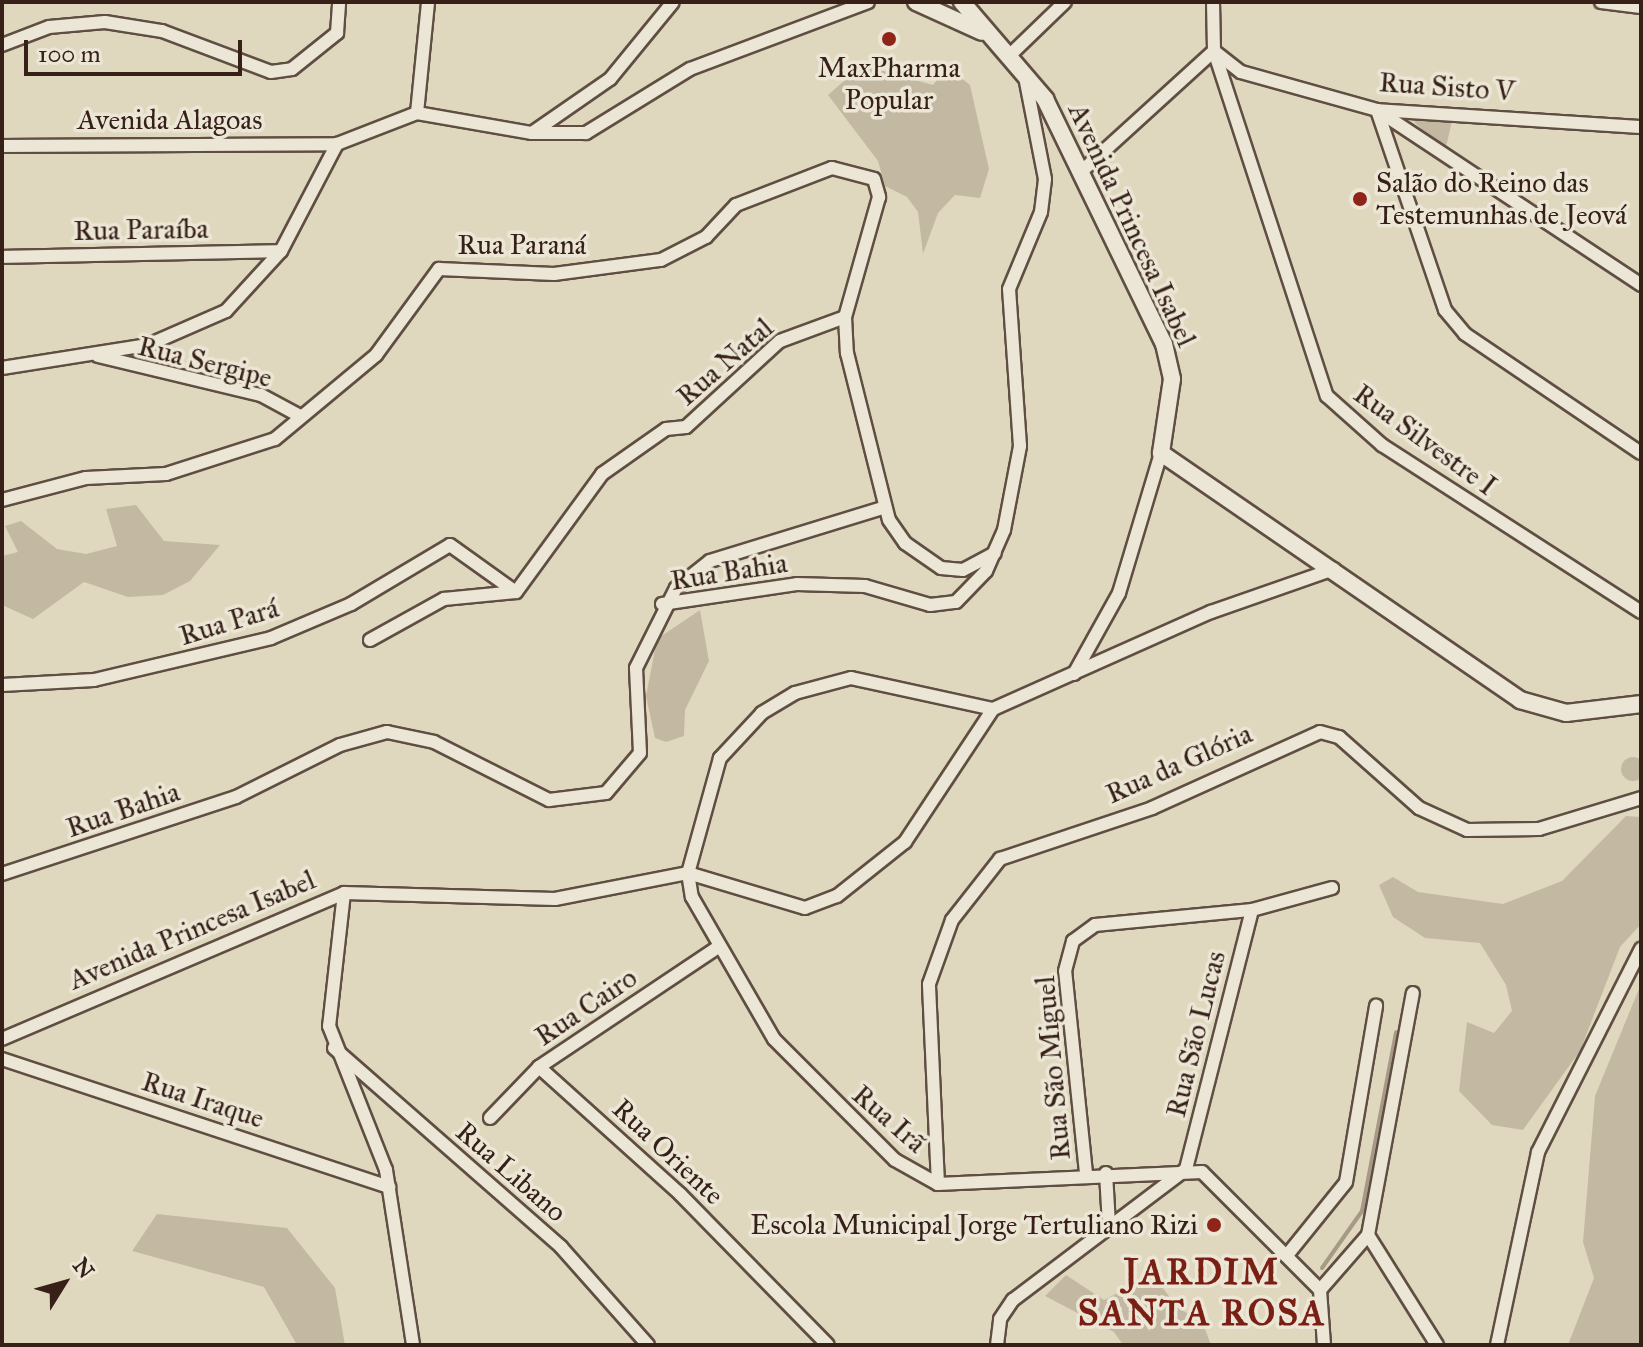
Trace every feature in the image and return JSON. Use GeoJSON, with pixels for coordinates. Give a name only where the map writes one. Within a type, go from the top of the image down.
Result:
{"type":"FeatureCollection","features":[{"type":"Feature","properties":{"kind":"street"},"geometry":{"type":"LineString","coordinates":[[2,45],[49,27],[105,22],[162,31],[271,72],[292,69],[337,33],[339,2]]}},
{"type":"Feature","properties":{"kind":"street"},"geometry":{"type":"LineString","coordinates":[[417,113],[428,2]]}},
{"type":"Feature","properties":{"kind":"street"},"geometry":{"type":"LineString","coordinates":[[532,133],[620,70],[673,2]]}},
{"type":"Feature","properties":{"kind":"street"},"geometry":{"type":"LineString","coordinates":[[2,368],[97,356],[196,330],[226,311],[281,251],[337,144],[417,113],[532,133],[586,133],[690,69],[868,2]]}},
{"type":"Feature","properties":{"kind":"street","name":"Avenida Princesa Isabel"},"geometry":{"type":"LineString","coordinates":[[916,2],[976,29]]}},
{"type":"Feature","properties":{"kind":"street","name":"Avenida Princesa Isabel"},"geometry":{"type":"LineString","coordinates":[[950,2],[1024,74],[1082,171],[1164,344],[1172,379],[1161,453],[1119,593],[1074,674]]}},
{"type":"Feature","properties":{"kind":"street","name":"Avenida Princesa Isabel"},"geometry":{"type":"LineString","coordinates":[[962,2],[976,29]]}},
{"type":"Feature","properties":{"kind":"street"},"geometry":{"type":"LineString","coordinates":[[1008,57],[1065,2]]}},
{"type":"Feature","properties":{"kind":"street","name":"Rua Silvestre I"},"geometry":{"type":"LineString","coordinates":[[1213,2],[1214,51],[1327,396],[1382,445],[1641,612]]}},
{"type":"Feature","properties":{"kind":"street"},"geometry":{"type":"LineString","coordinates":[[1601,2],[1641,7]]}},
{"type":"Feature","properties":{"kind":"street"},"geometry":{"type":"LineString","coordinates":[[1082,171],[1214,51]]}},
{"type":"Feature","properties":{"kind":"street","name":"Rua Sisto V"},"geometry":{"type":"LineString","coordinates":[[1214,51],[1241,72],[1377,110],[1641,127]]}},
{"type":"Feature","properties":{"kind":"street","name":"Rua Bahia"},"geometry":{"type":"LineString","coordinates":[[2,874],[236,797],[340,745],[387,732],[434,742],[549,800],[606,793],[640,753],[636,668],[662,604],[797,584],[865,586],[930,605],[956,602],[995,553],[1020,446],[1009,289],[1041,212],[1045,179],[1024,74]]}},
{"type":"Feature","properties":{"kind":"street"},"geometry":{"type":"LineString","coordinates":[[1377,110],[1641,285]]}},
{"type":"Feature","properties":{"kind":"street"},"geometry":{"type":"LineString","coordinates":[[1377,110],[1445,310],[1465,334],[1641,453]]}},
{"type":"Feature","properties":{"kind":"street","name":"Avenida Alagoas"},"geometry":{"type":"LineString","coordinates":[[2,146],[337,144]]}},
{"type":"Feature","properties":{"kind":"street","name":"Rua Paraná"},"geometry":{"type":"LineString","coordinates":[[300,416],[376,355],[439,269],[554,274],[661,260],[706,237],[736,205],[832,168],[874,179],[879,197],[845,317],[847,353],[885,507],[905,543],[941,568],[963,570],[995,553]]}},
{"type":"Feature","properties":{"kind":"street","name":"Rua Paraíba"},"geometry":{"type":"LineString","coordinates":[[2,257],[281,251]]}},
{"type":"Feature","properties":{"kind":"street","name":"Rua Natal"},"geometry":{"type":"LineString","coordinates":[[516,592],[602,474],[666,429],[686,427],[780,341],[845,317]]}},
{"type":"Feature","properties":{"kind":"street","name":"Rua Sergipe"},"geometry":{"type":"LineString","coordinates":[[97,356],[261,395],[300,416]]}},
{"type":"Feature","properties":{"kind":"street"},"geometry":{"type":"LineString","coordinates":[[2,500],[86,478],[166,474],[234,456],[275,439],[300,416]]}},
{"type":"Feature","properties":{"kind":"street"},"geometry":{"type":"LineString","coordinates":[[1161,453],[1334,569],[1520,700],[1566,713],[1641,704]]}},
{"type":"Feature","properties":{"kind":"street"},"geometry":{"type":"LineString","coordinates":[[662,604],[710,561],[885,507]]}},
{"type":"Feature","properties":{"kind":"street","name":"Rua Pará"},"geometry":{"type":"LineString","coordinates":[[2,682],[31,678],[94,680],[271,638],[351,604],[450,545],[516,592]]}},
{"type":"Feature","properties":{"kind":"street"},"geometry":{"type":"LineString","coordinates":[[688,873],[720,758],[762,713],[795,693],[851,678],[993,709],[1211,612],[1334,569]]}},
{"type":"Feature","properties":{"kind":"street"},"geometry":{"type":"LineString","coordinates":[[370,640],[444,599],[516,592]]}},
{"type":"Feature","properties":{"kind":"street","name":"Avenida Princesa Isabel"},"geometry":{"type":"LineString","coordinates":[[2,1039],[344,893],[555,899],[688,873],[805,908],[837,896],[905,842],[993,709]]}},
{"type":"Feature","properties":{"kind":"street","name":"Rua da Glória"},"geometry":{"type":"LineString","coordinates":[[938,1184],[929,984],[952,920],[1000,859],[1152,808],[1285,742],[1320,732],[1339,737],[1419,808],[1467,830],[1539,829],[1641,798]]}},
{"type":"Feature","properties":{"kind":"street","name":"Rua Irã"},"geometry":{"type":"LineString","coordinates":[[688,873],[718,947],[774,1039],[814,1085],[895,1160],[938,1184],[1186,1169]]}},
{"type":"Feature","properties":{"kind":"street","name":"Rua São Miguel"},"geometry":{"type":"LineString","coordinates":[[1086,1173],[1065,971],[1073,941],[1095,925],[1252,910],[1332,888]]}},
{"type":"Feature","properties":{"kind":"street"},"geometry":{"type":"LineString","coordinates":[[344,893],[332,1046],[389,1187],[413,1345]]}},
{"type":"Feature","properties":{"kind":"street","name":"Rua São Lucas"},"geometry":{"type":"LineString","coordinates":[[1186,1169],[1252,910]]}},
{"type":"Feature","properties":{"kind":"street","name":"Rua Cairo"},"geometry":{"type":"LineString","coordinates":[[490,1118],[539,1067],[718,947]]}},
{"type":"Feature","properties":{"kind":"street"},"geometry":{"type":"LineString","coordinates":[[1497,1345],[1538,1152],[1641,949]]}},
{"type":"Feature","properties":{"kind":"street"},"geometry":{"type":"LineString","coordinates":[[1320,1290],[1368,1235],[1413,993]]}},
{"type":"Feature","properties":{"kind":"street"},"geometry":{"type":"LineString","coordinates":[[1288,1254],[1346,1182],[1376,1006]]}},
{"type":"Feature","properties":{"kind":"street","name":"Rua Libano"},"geometry":{"type":"LineString","coordinates":[[332,1046],[561,1247],[648,1345]]}},
{"type":"Feature","properties":{"kind":"street","name":"Rua Iraque"},"geometry":{"type":"LineString","coordinates":[[2,1059],[389,1187]]}},
{"type":"Feature","properties":{"kind":"street","name":"Rua Oriente"},"geometry":{"type":"LineString","coordinates":[[539,1067],[680,1194],[828,1345]]}},
{"type":"Feature","properties":{"kind":"street"},"geometry":{"type":"LineString","coordinates":[[997,1345],[1000,1319],[1013,1300],[1186,1169],[1214,1178],[1320,1290],[1324,1345]]}},
{"type":"Feature","properties":{"kind":"street"},"geometry":{"type":"LineString","coordinates":[[1106,1173],[1109,1225]]}},
{"type":"Feature","properties":{"kind":"street"},"geometry":{"type":"LineString","coordinates":[[1368,1235],[1437,1345]]}},
{"type":"Feature","properties":{"kind":"shaded area"},"geometry":{"type":"Polygon","coordinates":[[[862,65],[933,85],[947,67],[970,85],[989,169],[980,198],[955,195],[938,213],[923,254],[918,212],[907,197],[885,186],[878,161],[828,95],[862,65]]]}},
{"type":"Feature","properties":{"kind":"shaded area"},"geometry":{"type":"Polygon","coordinates":[[[1425,117],[1453,117],[1445,151],[1414,122],[1425,117]]]}},
{"type":"Feature","properties":{"kind":"shaded area"},"geometry":{"type":"Polygon","coordinates":[[[136,505],[164,541],[220,545],[190,581],[163,595],[128,597],[84,582],[33,619],[2,605],[2,556],[18,552],[5,526],[21,521],[57,549],[86,554],[117,546],[106,509],[136,505]]]}},
{"type":"Feature","properties":{"kind":"shaded area"},"geometry":{"type":"Polygon","coordinates":[[[700,610],[709,661],[685,710],[684,736],[666,742],[655,738],[646,696],[657,639],[700,610]]]}},
{"type":"Feature","properties":{"kind":"shaded area"},"geometry":{"type":"Polygon","coordinates":[[[1633,757],[1641,761],[1645,769],[1641,777],[1633,781],[1625,777],[1621,769],[1625,761],[1633,757]]]}},
{"type":"Feature","properties":{"kind":"shaded area"},"geometry":{"type":"Polygon","coordinates":[[[1626,816],[1641,817],[1641,924],[1620,947],[1580,1051],[1523,1130],[1492,1125],[1459,1091],[1467,1022],[1494,1033],[1512,1011],[1506,985],[1480,943],[1425,938],[1393,917],[1379,885],[1393,877],[1418,892],[1503,904],[1562,881],[1626,816]]]}},
{"type":"Feature","properties":{"kind":"shaded area"},"geometry":{"type":"Polygon","coordinates":[[[1641,984],[1641,1345],[1568,1345],[1594,1278],[1583,1242],[1595,1096],[1641,984]]]}},
{"type":"Feature","properties":{"kind":"shaded area"},"geometry":{"type":"Polygon","coordinates":[[[157,1214],[287,1228],[335,1288],[345,1345],[297,1345],[264,1287],[132,1251],[157,1214]]]}},
{"type":"Feature","properties":{"kind":"shaded area"},"geometry":{"type":"Polygon","coordinates":[[[1066,1275],[1104,1300],[1153,1275],[1178,1308],[1202,1321],[1211,1345],[1123,1345],[1114,1332],[1045,1296],[1066,1275]]]}},
{"type":"Feature","properties":{"kind":"waterway"},"geometry":{"type":"LineString","coordinates":[[1322,1268],[1362,1211],[1396,1032]]}},
{"type":"Feature","properties":{"kind":"place","name":"MaxPharma Popular"},"geometry":{"type":"Point","coordinates":[889,39]}},
{"type":"Feature","properties":{"kind":"place","name":"Salão do Reino das Testemunhas de Jeová"},"geometry":{"type":"Point","coordinates":[1360,199]}},
{"type":"Feature","properties":{"kind":"place","name":"Escola Municipal Jorge Tertuliano Rizi"},"geometry":{"type":"Point","coordinates":[1214,1225]}},
{"type":"Feature","properties":{"kind":"district","name":"JARDIM SANTA ROSA"},"geometry":{"type":"Point","coordinates":[1202,1292]}}]}
